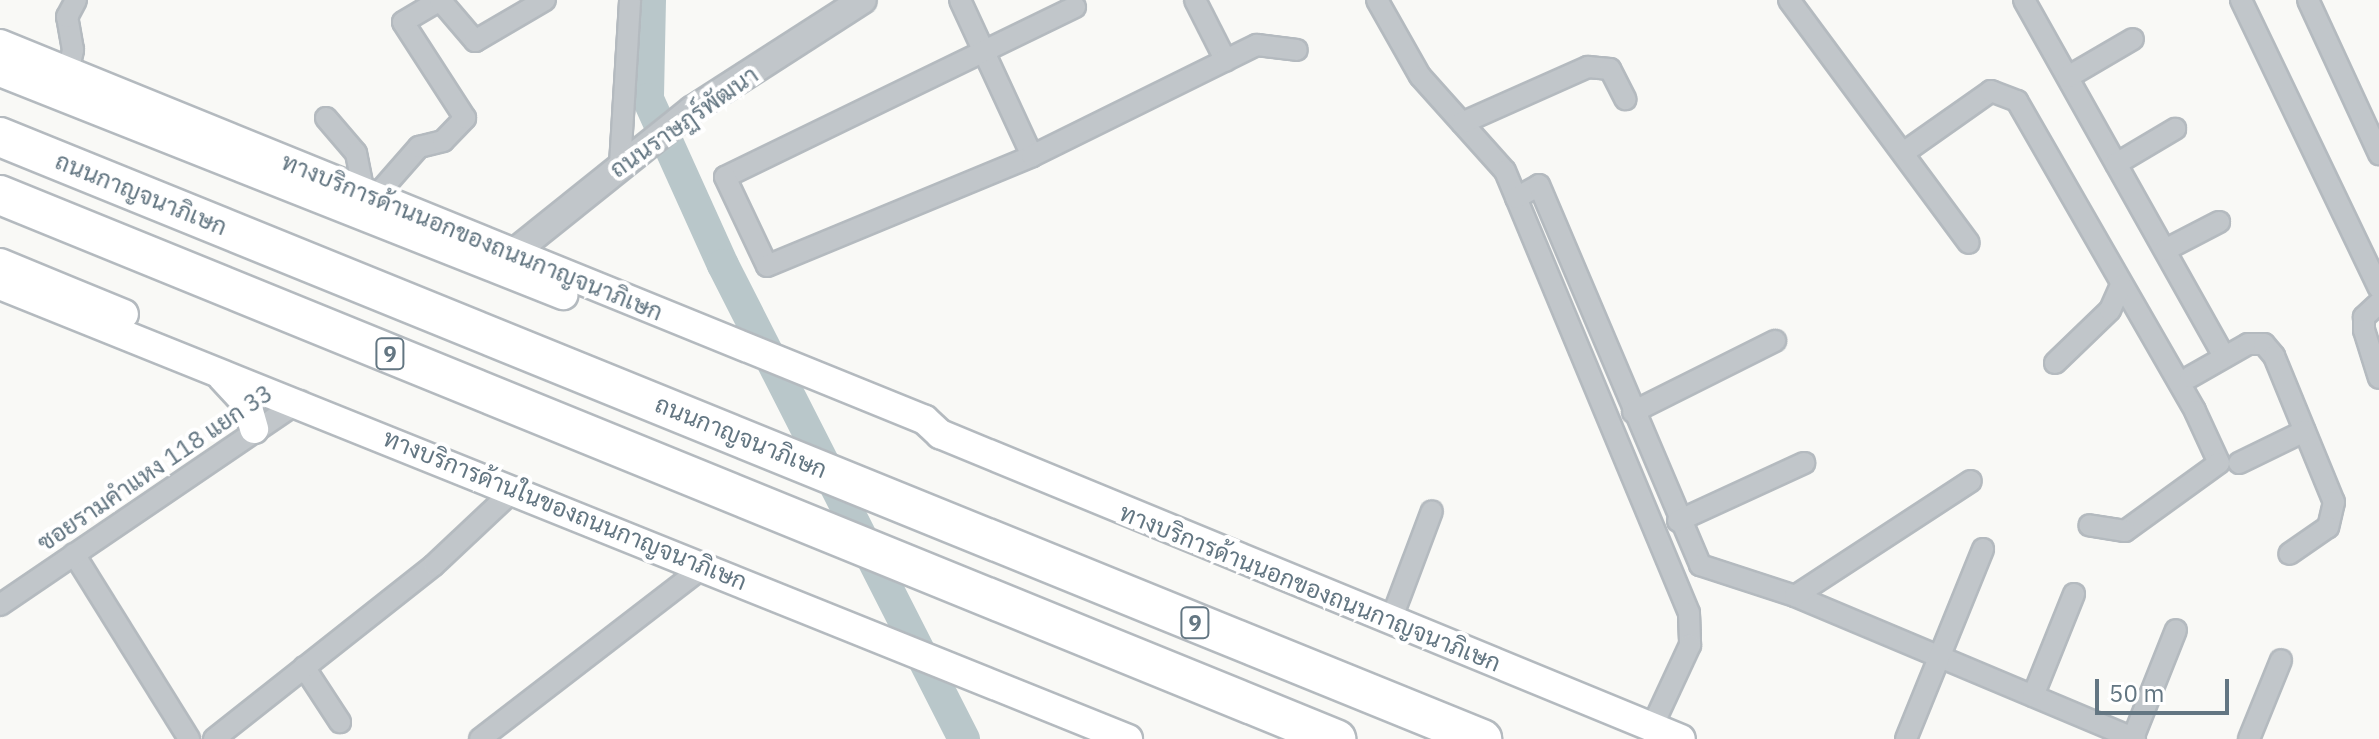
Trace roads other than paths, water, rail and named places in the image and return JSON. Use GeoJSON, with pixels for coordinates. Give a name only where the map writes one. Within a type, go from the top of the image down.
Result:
{"type":"FeatureCollection","features":[{"type":"Feature","properties":{"kind":"highway","name":"ถนนกาญจนาภิเษก"},"geometry":{"type":"LineString","coordinates":[[0,137],[1482,739]]}},
{"type":"Feature","properties":{"kind":"highway","name":"9"},"geometry":{"type":"LineString","coordinates":[[0,195],[1336,739]]}},
{"type":"Feature","properties":{"kind":"main road","name":"ทางบริการด้านนอกของถนนกาญจนาภิเษก"},"geometry":{"type":"LineString","coordinates":[[0,44],[512,254],[682,333],[862,405],[918,436],[940,434],[1681,739]]}},
{"type":"Feature","properties":{"kind":"main road"},"geometry":{"type":"LineString","coordinates":[[0,58],[126,117]]}},
{"type":"Feature","properties":{"kind":"main road"},"geometry":{"type":"LineString","coordinates":[[0,72],[126,117],[682,333]]}},
{"type":"Feature","properties":{"kind":"main road"},"geometry":{"type":"LineString","coordinates":[[0,263],[249,365],[300,401]]}},
{"type":"Feature","properties":{"kind":"main road","name":"ทางบริการด้านในของถนนกาญจนาภิเษก"},"geometry":{"type":"LineString","coordinates":[[0,285],[218,372],[300,401],[705,566],[860,634],[1128,739]]}},
{"type":"Feature","properties":{"kind":"main road"},"geometry":{"type":"LineString","coordinates":[[218,372],[247,404],[254,429]]}},
{"type":"Feature","properties":{"kind":"street"},"geometry":{"type":"LineString","coordinates":[[68,72],[73,50],[67,17],[76,0]]}},
{"type":"Feature","properties":{"kind":"street"},"geometry":{"type":"LineString","coordinates":[[326,118],[356,153],[369,195],[419,147],[443,141],[465,118],[403,22],[440,0],[475,41],[545,0]]}},
{"type":"Feature","properties":{"kind":"street","name":"ถนนราษฏร์พัฒนา"},"geometry":{"type":"LineString","coordinates":[[512,254],[629,157],[692,110],[863,0]]}},
{"type":"Feature","properties":{"kind":"street"},"geometry":{"type":"LineString","coordinates":[[960,0],[1032,156]]}},
{"type":"Feature","properties":{"kind":"street"},"geometry":{"type":"LineString","coordinates":[[1195,0],[1226,61]]}},
{"type":"Feature","properties":{"kind":"street"},"geometry":{"type":"LineString","coordinates":[[1377,0],[1420,76],[1492,151],[1516,198],[1689,613],[1690,645],[1652,727]]}},
{"type":"Feature","properties":{"kind":"street"},"geometry":{"type":"LineString","coordinates":[[1789,0],[1906,151],[1969,243]]}},
{"type":"Feature","properties":{"kind":"street"},"geometry":{"type":"LineString","coordinates":[[2024,0],[2224,357]]}},
{"type":"Feature","properties":{"kind":"street"},"geometry":{"type":"LineString","coordinates":[[2241,0],[2379,288]]}},
{"type":"Feature","properties":{"kind":"street"},"geometry":{"type":"LineString","coordinates":[[2308,0],[2376,142]]}},
{"type":"Feature","properties":{"kind":"street"},"geometry":{"type":"LineString","coordinates":[[629,157],[630,2]]}},
{"type":"Feature","properties":{"kind":"street"},"geometry":{"type":"LineString","coordinates":[[1075,7],[725,177],[767,266],[1032,156],[1257,45],[1297,50]]}},
{"type":"Feature","properties":{"kind":"street"},"geometry":{"type":"LineString","coordinates":[[2068,77],[2133,39]]}},
{"type":"Feature","properties":{"kind":"street"},"geometry":{"type":"LineString","coordinates":[[1462,123],[1588,67],[1610,69],[1625,99]]}},
{"type":"Feature","properties":{"kind":"street"},"geometry":{"type":"LineString","coordinates":[[1906,151],[1991,91],[2005,92],[2017,101],[2219,463],[2125,531],[2089,525]]}},
{"type":"Feature","properties":{"kind":"street"},"geometry":{"type":"LineString","coordinates":[[2116,164],[2175,129]]}},
{"type":"Feature","properties":{"kind":"street"},"geometry":{"type":"LineString","coordinates":[[1516,198],[1539,185],[1678,521],[1711,574],[1795,596],[2134,739],[2176,630]]}},
{"type":"Feature","properties":{"kind":"street"},"geometry":{"type":"LineString","coordinates":[[2165,250],[2219,222]]}},
{"type":"Feature","properties":{"kind":"street"},"geometry":{"type":"LineString","coordinates":[[2055,363],[2110,310],[2121,285]]}},
{"type":"Feature","properties":{"kind":"street"},"geometry":{"type":"LineString","coordinates":[[2379,303],[2364,317],[2364,330],[2379,378]]}},
{"type":"Feature","properties":{"kind":"street"},"geometry":{"type":"LineString","coordinates":[[1633,412],[1775,341]]}},
{"type":"Feature","properties":{"kind":"street"},"geometry":{"type":"LineString","coordinates":[[2190,377],[2248,344],[2264,344],[2305,431],[2334,515],[2316,539],[2289,554]]}},
{"type":"Feature","properties":{"kind":"street","name":"ซอยรามคำแหง 118 แยก 33"},"geometry":{"type":"LineString","coordinates":[[0,605],[254,429],[300,401]]}},
{"type":"Feature","properties":{"kind":"street"},"geometry":{"type":"LineString","coordinates":[[2239,463],[2305,431]]}},
{"type":"Feature","properties":{"kind":"street"},"geometry":{"type":"LineString","coordinates":[[1678,521],[1804,463]]}},
{"type":"Feature","properties":{"kind":"street"},"geometry":{"type":"LineString","coordinates":[[1795,596],[1971,481]]}},
{"type":"Feature","properties":{"kind":"street"},"geometry":{"type":"LineString","coordinates":[[214,739],[434,565],[514,490]]}},
{"type":"Feature","properties":{"kind":"street"},"geometry":{"type":"LineString","coordinates":[[1391,620],[1432,511]]}},
{"type":"Feature","properties":{"kind":"street"},"geometry":{"type":"LineString","coordinates":[[1906,739],[1983,549]]}},
{"type":"Feature","properties":{"kind":"street"},"geometry":{"type":"LineString","coordinates":[[74,554],[189,739]]}},
{"type":"Feature","properties":{"kind":"street"},"geometry":{"type":"LineString","coordinates":[[480,739],[705,566]]}},
{"type":"Feature","properties":{"kind":"street"},"geometry":{"type":"LineString","coordinates":[[2033,696],[2074,594]]}},
{"type":"Feature","properties":{"kind":"street"},"geometry":{"type":"LineString","coordinates":[[2249,739],[2281,660]]}},
{"type":"Feature","properties":{"kind":"street"},"geometry":{"type":"LineString","coordinates":[[304,667],[340,722]]}},
{"type":"Feature","properties":{"kind":"waterway"},"geometry":{"type":"LineString","coordinates":[[650,0],[648,99],[723,265],[964,739]]}}]}
